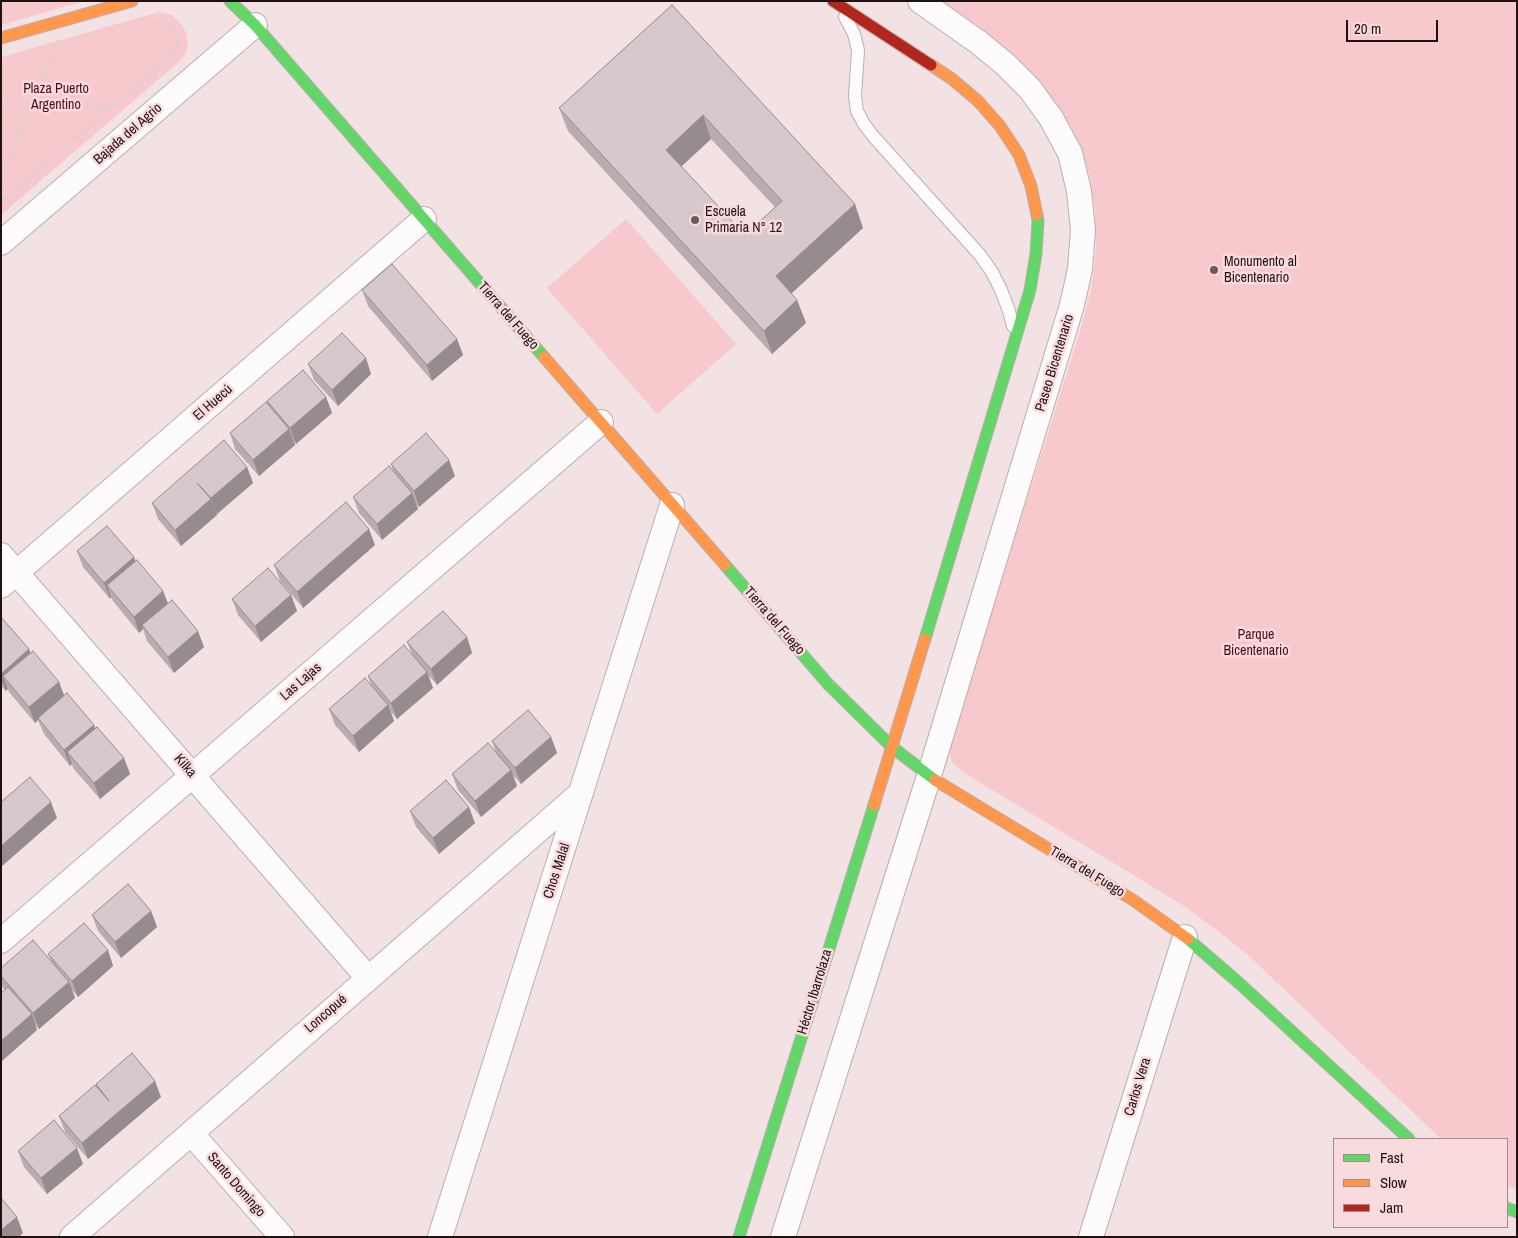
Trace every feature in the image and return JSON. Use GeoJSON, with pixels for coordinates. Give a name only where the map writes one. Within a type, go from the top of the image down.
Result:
{"type":"FeatureCollection","features":[{"type":"Feature","properties":{"kind":"street"},"geometry":{"type":"LineString","coordinates":[[1,38],[132,1]]}},
{"type":"Feature","properties":{"kind":"street","name":"Tierra del Fuego"},"geometry":{"type":"LineString","coordinates":[[230,1],[256,25],[828,684],[892,747],[929,776],[1134,900],[1185,937],[1239,983],[1408,1138]]}},
{"type":"Feature","properties":{"kind":"street"},"geometry":{"type":"LineString","coordinates":[[833,1],[952,79],[978,101],[1000,126],[1019,155],[1031,186],[1038,221],[1036,254],[1030,290],[892,747]]}},
{"type":"Feature","properties":{"kind":"street","name":"Paseo Bicentenario"},"geometry":{"type":"LineString","coordinates":[[920,1],[978,42],[1005,64],[1030,90],[1051,118],[1070,153],[1079,191],[1083,230],[1080,269],[1072,305],[929,776]]}},
{"type":"Feature","properties":{"kind":"street","name":"Bajada del Agrio"},"geometry":{"type":"LineString","coordinates":[[1,243],[256,25]]}},
{"type":"Feature","properties":{"kind":"street","name":"El Huecú"},"geometry":{"type":"LineString","coordinates":[[9,580],[424,219]]}},
{"type":"Feature","properties":{"kind":"street","name":"Las Lajas"},"geometry":{"type":"LineString","coordinates":[[1,941],[601,422]]}},
{"type":"Feature","properties":{"kind":"street","name":"Chos Malal"},"geometry":{"type":"LineString","coordinates":[[440,1237],[672,505]]}},
{"type":"Feature","properties":{"kind":"street","name":"Kilka"},"geometry":{"type":"LineString","coordinates":[[1,555],[9,580],[192,775],[368,978]]}},
{"type":"Feature","properties":{"kind":"street","name":"Héctor Ibarrolaza"},"geometry":{"type":"LineString","coordinates":[[738,1237],[892,747]]}},
{"type":"Feature","properties":{"kind":"street"},"geometry":{"type":"LineString","coordinates":[[783,1237],[929,776]]}},
{"type":"Feature","properties":{"kind":"street","name":"Loncopué"},"geometry":{"type":"LineString","coordinates":[[72,1237],[582,792]]}},
{"type":"Feature","properties":{"kind":"street","name":"Carlos Vera"},"geometry":{"type":"LineString","coordinates":[[1091,1237],[1185,937]]}},
{"type":"Feature","properties":{"kind":"street","name":"Santo Domingo"},"geometry":{"type":"LineString","coordinates":[[191,1133],[282,1237]]}},
{"type":"Feature","properties":{"kind":"lane"},"geometry":{"type":"LineString","coordinates":[[833,1],[854,34],[858,50],[855,96],[857,111],[864,124],[980,255],[992,272],[1001,290],[1009,311],[1015,336]]}},
{"type":"Feature","properties":{"kind":"path"},"geometry":{"type":"LineString","coordinates":[[1,203],[176,50],[178,40],[172,29],[162,22],[155,22]]}},
{"type":"Feature","properties":{"kind":"path"},"geometry":{"type":"LineString","coordinates":[[1,177],[54,52]]}},
{"type":"Feature","properties":{"kind":"path"},"geometry":{"type":"LineString","coordinates":[[1,102],[111,108]]}},
{"type":"Feature","properties":{"kind":"green space"},"geometry":{"type":"Polygon","coordinates":[[[1,1],[84,1],[1,25],[1,1]]]}},
{"type":"Feature","properties":{"kind":"green space","name":"Parque Bicentenario"},"geometry":{"type":"Polygon","coordinates":[[[942,1],[1517,1],[1517,1188],[1508,1187],[1508,1138],[1440,1138],[1249,956],[1218,931],[1184,906],[964,773],[952,762],[950,744],[1082,325],[1092,285],[1096,247],[1095,211],[1089,173],[1075,134],[1054,100],[1026,68],[996,40],[942,1]]]}},
{"type":"Feature","properties":{"kind":"green space","name":"Plaza Puerto Argentino"},"geometry":{"type":"Polygon","coordinates":[[[159,12],[172,15],[183,26],[188,44],[181,60],[1,215],[1,57],[159,12]]]}},
{"type":"Feature","properties":{"kind":"green space"},"geometry":{"type":"Polygon","coordinates":[[[626,219],[736,344],[657,414],[547,288],[626,219]]]}},
{"type":"Feature","properties":{"kind":"building"},"geometry":{"type":"Polygon","coordinates":[[[672,5],[855,204],[776,276],[797,300],[764,331],[559,108],[672,5]],[[703,115],[666,150],[745,235],[782,201],[703,115]]]}},
{"type":"Feature","properties":{"kind":"building"},"geometry":{"type":"Polygon","coordinates":[[[392,264],[457,339],[427,365],[362,290],[392,264]]]}},
{"type":"Feature","properties":{"kind":"building"},"geometry":{"type":"Polygon","coordinates":[[[342,333],[366,358],[332,390],[308,364],[342,333]]]}},
{"type":"Feature","properties":{"kind":"building"},"geometry":{"type":"Polygon","coordinates":[[[303,370],[326,397],[290,428],[267,401],[303,370]]]}},
{"type":"Feature","properties":{"kind":"building"},"geometry":{"type":"Polygon","coordinates":[[[266,402],[289,429],[253,460],[230,433],[266,402]]]}},
{"type":"Feature","properties":{"kind":"building"},"geometry":{"type":"Polygon","coordinates":[[[426,433],[449,460],[414,491],[391,464],[426,433]]]}},
{"type":"Feature","properties":{"kind":"building"},"geometry":{"type":"Polygon","coordinates":[[[224,440],[247,467],[211,498],[197,483],[211,499],[175,530],[152,503],[224,440]]]}},
{"type":"Feature","properties":{"kind":"building"},"geometry":{"type":"Polygon","coordinates":[[[389,466],[412,493],[377,524],[353,497],[389,466]]]}},
{"type":"Feature","properties":{"kind":"building"},"geometry":{"type":"Polygon","coordinates":[[[346,502],[369,529],[297,592],[274,565],[346,502]]]}},
{"type":"Feature","properties":{"kind":"building"},"geometry":{"type":"Polygon","coordinates":[[[107,526],[134,557],[104,583],[77,551],[107,526]]]}},
{"type":"Feature","properties":{"kind":"building"},"geometry":{"type":"Polygon","coordinates":[[[137,560],[163,591],[134,617],[107,585],[137,560]]]}},
{"type":"Feature","properties":{"kind":"building"},"geometry":{"type":"Polygon","coordinates":[[[268,568],[291,595],[255,626],[232,599],[268,568]]]}},
{"type":"Feature","properties":{"kind":"building"},"geometry":{"type":"Polygon","coordinates":[[[172,600],[198,631],[168,657],[142,625],[172,600]]]}},
{"type":"Feature","properties":{"kind":"building"},"geometry":{"type":"Polygon","coordinates":[[[443,611],[467,637],[431,669],[407,642],[443,611]]]}},
{"type":"Feature","properties":{"kind":"building"},"geometry":{"type":"Polygon","coordinates":[[[1,617],[29,649],[1,674],[1,617]]]}},
{"type":"Feature","properties":{"kind":"building"},"geometry":{"type":"Polygon","coordinates":[[[404,645],[427,672],[391,703],[368,676],[404,645]]]}},
{"type":"Feature","properties":{"kind":"building"},"geometry":{"type":"Polygon","coordinates":[[[33,651],[59,682],[29,707],[3,676],[33,651]]]}},
{"type":"Feature","properties":{"kind":"building"},"geometry":{"type":"Polygon","coordinates":[[[365,678],[388,705],[353,736],[329,709],[365,678]]]}},
{"type":"Feature","properties":{"kind":"building"},"geometry":{"type":"Polygon","coordinates":[[[67,693],[94,725],[64,750],[38,718],[67,693]]]}},
{"type":"Feature","properties":{"kind":"building"},"geometry":{"type":"Polygon","coordinates":[[[528,710],[551,737],[515,768],[492,741],[528,710]]]}},
{"type":"Feature","properties":{"kind":"building"},"geometry":{"type":"Polygon","coordinates":[[[97,727],[124,758],[94,783],[67,752],[97,727]]]}},
{"type":"Feature","properties":{"kind":"building"},"geometry":{"type":"Polygon","coordinates":[[[488,743],[511,770],[475,801],[452,774],[488,743]]]}},
{"type":"Feature","properties":{"kind":"building"},"geometry":{"type":"Polygon","coordinates":[[[30,777],[51,802],[1,846],[1,802],[30,777]]]}},
{"type":"Feature","properties":{"kind":"building"},"geometry":{"type":"Polygon","coordinates":[[[446,780],[469,807],[433,838],[410,811],[446,780]]]}},
{"type":"Feature","properties":{"kind":"building"},"geometry":{"type":"Polygon","coordinates":[[[128,884],[151,911],[115,942],[92,915],[128,884]]]}},
{"type":"Feature","properties":{"kind":"building"},"geometry":{"type":"Polygon","coordinates":[[[84,923],[108,950],[72,981],[48,954],[84,923]]]}},
{"type":"Feature","properties":{"kind":"building"},"geometry":{"type":"Polygon","coordinates":[[[33,940],[69,982],[33,1013],[1,976],[1,968],[33,940]]]}},
{"type":"Feature","properties":{"kind":"building"},"geometry":{"type":"Polygon","coordinates":[[[8,987],[32,1014],[1,1041],[1,993],[8,987]]]}},
{"type":"Feature","properties":{"kind":"building"},"geometry":{"type":"Polygon","coordinates":[[[132,1053],[155,1081],[82,1143],[59,1116],[95,1085],[109,1101],[96,1084],[132,1053]]]}},
{"type":"Feature","properties":{"kind":"building"},"geometry":{"type":"Polygon","coordinates":[[[54,1120],[77,1148],[41,1178],[18,1151],[54,1120]]]}},
{"type":"Feature","properties":{"kind":"building"},"geometry":{"type":"Polygon","coordinates":[[[1,1198],[17,1217],[1,1230],[1,1198]]]}},
{"type":"Feature","properties":{"kind":"traffic: fast"},"geometry":{"type":"LineString","coordinates":[[230,1],[255,25],[544,357]]}},
{"type":"Feature","properties":{"kind":"traffic: fast"},"geometry":{"type":"LineString","coordinates":[[925,639],[1030,290],[1036,254],[1037,215]]}},
{"type":"Feature","properties":{"kind":"traffic: fast"},"geometry":{"type":"LineString","coordinates":[[725,565],[828,684],[892,747],[935,780]]}},
{"type":"Feature","properties":{"kind":"traffic: fast"},"geometry":{"type":"LineString","coordinates":[[739,1237],[874,805]]}},
{"type":"Feature","properties":{"kind":"traffic: fast"},"geometry":{"type":"LineString","coordinates":[[1188,939],[1239,983],[1408,1138]]}},
{"type":"Feature","properties":{"kind":"traffic: fast"},"geometry":{"type":"LineString","coordinates":[[1508,1208],[1517,1212]]}},
{"type":"Feature","properties":{"kind":"traffic: slow"},"geometry":{"type":"LineString","coordinates":[[1,38],[132,1]]}},
{"type":"Feature","properties":{"kind":"traffic: slow"},"geometry":{"type":"LineString","coordinates":[[931,65],[952,79],[978,101],[1000,126],[1019,155],[1031,186],[1037,215]]}},
{"type":"Feature","properties":{"kind":"traffic: slow"},"geometry":{"type":"LineString","coordinates":[[544,357],[725,565]]}},
{"type":"Feature","properties":{"kind":"traffic: slow"},"geometry":{"type":"LineString","coordinates":[[874,805],[925,639]]}},
{"type":"Feature","properties":{"kind":"traffic: slow"},"geometry":{"type":"LineString","coordinates":[[935,780],[1133,900],[1188,939]]}},
{"type":"Feature","properties":{"kind":"traffic: jam"},"geometry":{"type":"LineString","coordinates":[[833,1],[931,65]]}},
{"type":"Feature","properties":{"kind":"place","name":"Escuela Primaria N° 12"},"geometry":{"type":"Point","coordinates":[695,220]}},
{"type":"Feature","properties":{"kind":"place","name":"Monumento al Bicentenario"},"geometry":{"type":"Point","coordinates":[1214,270]}}]}
